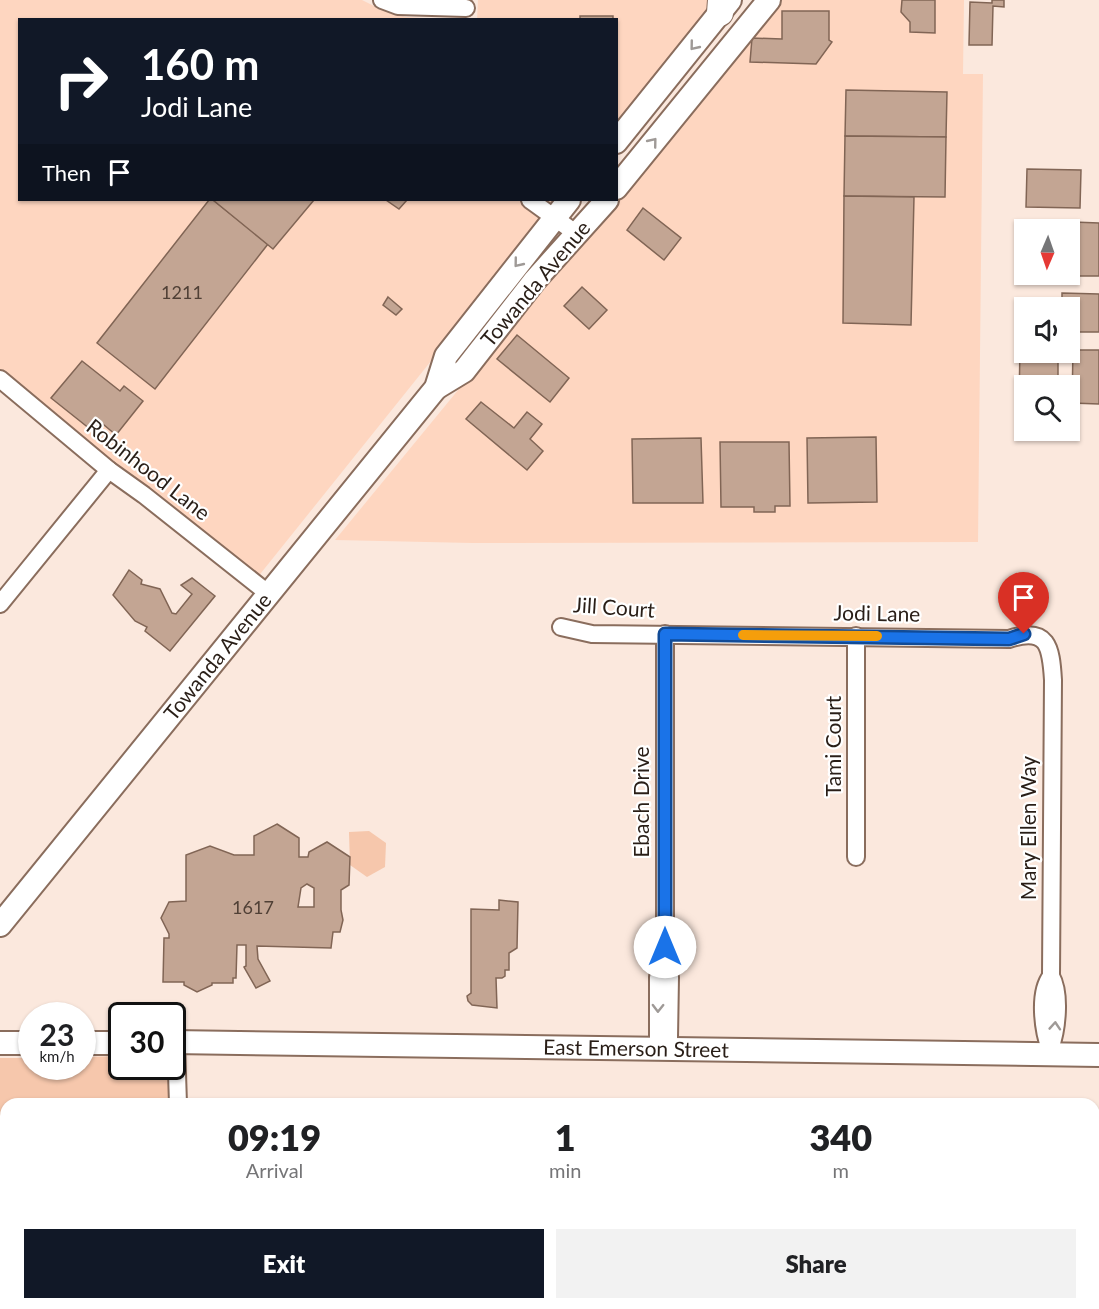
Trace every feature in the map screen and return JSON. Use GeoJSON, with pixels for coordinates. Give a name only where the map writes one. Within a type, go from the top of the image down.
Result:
{"type":"FeatureCollection","features":[{"type":"Feature","properties":{"kind":"main road"},"geometry":{"type":"LineString","coordinates":[[618,186],[769,0]]}},
{"type":"Feature","properties":{"kind":"main road"},"geometry":{"type":"LineString","coordinates":[[618,139],[724,4]]}},
{"type":"Feature","properties":{"kind":"main road","name":"Towanda Avenue"},"geometry":{"type":"LineString","coordinates":[[436,388],[446,356],[568,201]]}},
{"type":"Feature","properties":{"kind":"main road","name":"Towanda Avenue"},"geometry":{"type":"LineString","coordinates":[[0,925],[436,388],[464,372],[535,280],[606,201]]}},
{"type":"Feature","properties":{"kind":"main road"},"geometry":{"type":"LineString","coordinates":[[0,1036],[18,1043]]}},
{"type":"Feature","properties":{"kind":"main road","name":"East Emerson Street"},"geometry":{"type":"LineString","coordinates":[[186,1042],[1050,1052],[1099,1055]]}},
{"type":"Feature","properties":{"kind":"street"},"geometry":{"type":"LineString","coordinates":[[382,0],[398,6],[466,9]]}},
{"type":"Feature","properties":{"kind":"street"},"geometry":{"type":"LineString","coordinates":[[531,201],[577,234]]}},
{"type":"Feature","properties":{"kind":"street","name":"Robinhood Lane"},"geometry":{"type":"LineString","coordinates":[[0,379],[109,470],[269,594]]}},
{"type":"Feature","properties":{"kind":"street"},"geometry":{"type":"LineString","coordinates":[[0,604],[109,470]]}},
{"type":"Feature","properties":{"kind":"street","name":"Jill Court"},"geometry":{"type":"LineString","coordinates":[[561,627],[592,634],[665,634]]}},
{"type":"Feature","properties":{"kind":"street","name":"Jodi Lane"},"geometry":{"type":"LineString","coordinates":[[665,634],[1009,639],[1024,634],[1036,635],[1047,644],[1051,654],[1053,680]]}},
{"type":"Feature","properties":{"kind":"street","name":"Ebach Drive"},"geometry":{"type":"LineString","coordinates":[[663,1047],[669,1038],[670,987],[670,976],[664,969],[665,634]]}},
{"type":"Feature","properties":{"kind":"street","name":"Tami Court"},"geometry":{"type":"LineString","coordinates":[[856,636],[856,857]]}},
{"type":"Feature","properties":{"kind":"street","name":"Mary Ellen Way"},"geometry":{"type":"LineString","coordinates":[[1050,1052],[1044,1033],[1044,985],[1051,976],[1053,680]]}},
{"type":"Feature","properties":{"kind":"street"},"geometry":{"type":"LineString","coordinates":[[176,1080],[178,1098]]}},
{"type":"Feature","properties":{"kind":"shaded area"},"geometry":{"type":"Polygon","coordinates":[[[0,0],[362,0],[382,10],[406,17],[424,18],[18,18],[18,201],[559,201],[249,588],[0,388],[0,0]]]}},
{"type":"Feature","properties":{"kind":"shaded area"},"geometry":{"type":"Polygon","coordinates":[[[478,0],[711,0],[708,11],[618,127],[618,18],[477,18],[478,0]]]}},
{"type":"Feature","properties":{"kind":"shaded area"},"geometry":{"type":"Polygon","coordinates":[[[778,0],[964,0],[963,74],[983,74],[978,542],[472,543],[335,540],[613,201],[618,201],[618,195],[778,0]]]}},
{"type":"Feature","properties":{"kind":"shaded area"},"geometry":{"type":"Polygon","coordinates":[[[369,831],[386,843],[385,867],[367,877],[350,865],[349,832],[369,831]]]}},
{"type":"Feature","properties":{"kind":"shaded area"},"geometry":{"type":"Polygon","coordinates":[[[108,1056],[108,1080],[171,1080],[170,1098],[0,1098],[0,1058],[18,1058],[18,1080],[96,1080],[96,1057],[108,1056]]]}},
{"type":"Feature","properties":{"kind":"building"},"geometry":{"type":"Polygon","coordinates":[[[902,0],[935,0],[935,33],[910,32],[910,22],[901,12],[902,0]]]}},
{"type":"Feature","properties":{"kind":"building"},"geometry":{"type":"Polygon","coordinates":[[[992,0],[1004,0],[1004,7],[993,6],[992,45],[969,45],[970,2],[992,3],[992,0]]]}},
{"type":"Feature","properties":{"kind":"building"},"geometry":{"type":"Polygon","coordinates":[[[782,11],[829,11],[829,40],[832,42],[816,64],[750,62],[752,38],[782,39],[782,11]]]}},
{"type":"Feature","properties":{"kind":"building"},"geometry":{"type":"Polygon","coordinates":[[[580,16],[613,16],[613,18],[580,18],[580,16]]]}},
{"type":"Feature","properties":{"kind":"building"},"geometry":{"type":"Polygon","coordinates":[[[846,90],[947,92],[946,137],[845,136],[846,90]]]}},
{"type":"Feature","properties":{"kind":"building"},"geometry":{"type":"Polygon","coordinates":[[[845,136],[946,137],[945,197],[844,196],[845,136]]]}},
{"type":"Feature","properties":{"kind":"building"},"geometry":{"type":"Polygon","coordinates":[[[1027,169],[1081,170],[1080,208],[1026,207],[1027,169]]]}},
{"type":"Feature","properties":{"kind":"building"},"geometry":{"type":"Polygon","coordinates":[[[844,196],[914,197],[911,325],[843,323],[844,196]]]}},
{"type":"Feature","properties":{"kind":"building"},"geometry":{"type":"Polygon","coordinates":[[[208,201],[214,201],[268,244],[155,389],[97,343],[208,201]]]}},
{"type":"Feature","properties":{"kind":"building"},"geometry":{"type":"Polygon","coordinates":[[[214,201],[313,201],[273,249],[214,201]]]}},
{"type":"Feature","properties":{"kind":"building"},"geometry":{"type":"Polygon","coordinates":[[[387,201],[406,201],[399,209],[387,201]]]}},
{"type":"Feature","properties":{"kind":"building"},"geometry":{"type":"Polygon","coordinates":[[[643,208],[681,238],[664,260],[627,230],[643,208]]]}},
{"type":"Feature","properties":{"kind":"building"},"geometry":{"type":"Polygon","coordinates":[[[1080,222],[1099,223],[1099,276],[1080,276],[1080,222]]]}},
{"type":"Feature","properties":{"kind":"building"},"geometry":{"type":"Polygon","coordinates":[[[582,287],[607,310],[589,329],[564,306],[582,287]]]}},
{"type":"Feature","properties":{"kind":"building"},"geometry":{"type":"Polygon","coordinates":[[[1062,293],[1099,294],[1099,332],[1080,332],[1080,297],[1062,297],[1062,293]]]}},
{"type":"Feature","properties":{"kind":"building"},"geometry":{"type":"Polygon","coordinates":[[[388,297],[402,309],[396,315],[383,305],[388,297]]]}},
{"type":"Feature","properties":{"kind":"building"},"geometry":{"type":"Polygon","coordinates":[[[517,335],[569,378],[550,402],[497,359],[517,335]]]}},
{"type":"Feature","properties":{"kind":"building"},"geometry":{"type":"Polygon","coordinates":[[[1080,350],[1099,350],[1099,404],[1080,403],[1080,375],[1073,375],[1073,363],[1080,363],[1080,350]]]}},
{"type":"Feature","properties":{"kind":"building"},"geometry":{"type":"Polygon","coordinates":[[[82,361],[120,391],[124,386],[143,401],[116,435],[98,420],[90,429],[51,398],[82,361]]]}},
{"type":"Feature","properties":{"kind":"building"},"geometry":{"type":"Polygon","coordinates":[[[1020,363],[1058,363],[1058,375],[1020,375],[1020,363]]]}},
{"type":"Feature","properties":{"kind":"building"},"geometry":{"type":"Polygon","coordinates":[[[481,402],[514,428],[527,412],[542,424],[530,439],[543,451],[527,470],[466,419],[481,402]]]}},
{"type":"Feature","properties":{"kind":"building"},"geometry":{"type":"Polygon","coordinates":[[[876,437],[877,502],[808,503],[807,438],[876,437]]]}},
{"type":"Feature","properties":{"kind":"building"},"geometry":{"type":"Polygon","coordinates":[[[701,438],[703,503],[633,503],[632,439],[701,438]]]}},
{"type":"Feature","properties":{"kind":"building"},"geometry":{"type":"Polygon","coordinates":[[[720,442],[789,442],[790,506],[775,506],[775,512],[754,512],[754,507],[721,507],[720,442]]]}},
{"type":"Feature","properties":{"kind":"building"},"geometry":{"type":"Polygon","coordinates":[[[129,570],[142,580],[141,584],[160,589],[172,613],[176,614],[192,594],[181,585],[192,578],[215,596],[170,651],[145,631],[147,627],[135,621],[113,595],[129,570]]]}},
{"type":"Feature","properties":{"kind":"building"},"geometry":{"type":"Polygon","coordinates":[[[277,824],[299,838],[299,857],[308,857],[309,852],[327,842],[350,857],[349,885],[341,890],[343,920],[340,932],[333,932],[331,948],[257,946],[258,959],[270,981],[256,988],[244,967],[246,966],[246,945],[237,945],[236,978],[233,978],[233,983],[212,983],[197,992],[184,985],[184,982],[163,982],[164,938],[169,938],[169,934],[161,918],[169,902],[186,901],[186,855],[210,846],[234,855],[254,855],[254,836],[277,824]],[[307,884],[301,888],[298,907],[314,907],[314,888],[307,884]]]}},
{"type":"Feature","properties":{"kind":"building"},"geometry":{"type":"Polygon","coordinates":[[[499,900],[518,902],[517,948],[509,953],[509,970],[505,970],[505,976],[496,978],[497,1008],[472,1005],[467,996],[471,993],[471,909],[499,910],[499,900]]]}},
{"type":"Feature","properties":{"kind":"slow traffic"},"geometry":{"type":"LineString","coordinates":[[743,635],[877,636]]}},
{"type":"Feature","properties":{"kind":"route"},"geometry":{"type":"LineString","coordinates":[[665,947],[665,634],[1009,639],[1024,634]]}}]}
